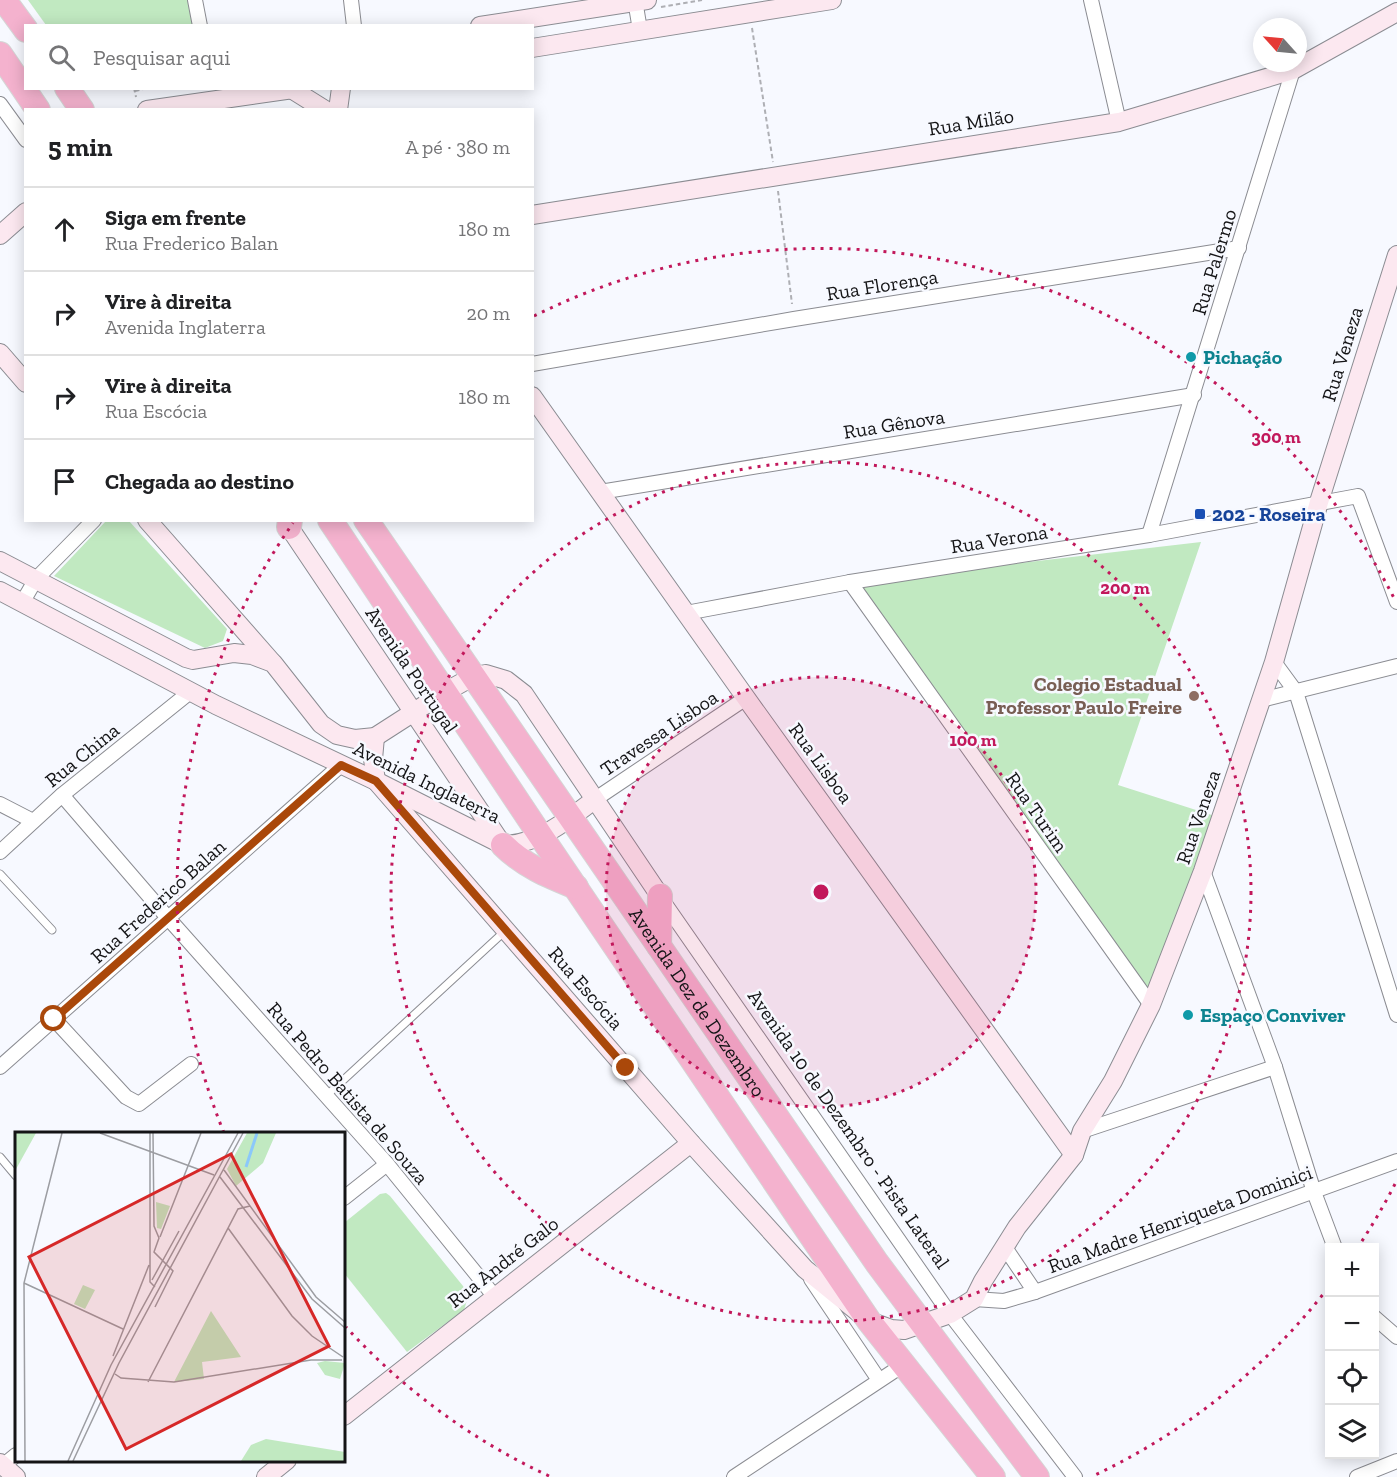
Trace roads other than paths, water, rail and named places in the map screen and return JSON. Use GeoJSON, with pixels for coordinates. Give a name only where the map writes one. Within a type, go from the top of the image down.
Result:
{"type":"FeatureCollection","features":[{"type":"Feature","properties":{"kind":"highway"},"geometry":{"type":"LineString","coordinates":[[4,0],[24,27]]}},
{"type":"Feature","properties":{"kind":"highway"},"geometry":{"type":"LineString","coordinates":[[0,54],[24,89]]}},
{"type":"Feature","properties":{"kind":"highway"},"geometry":{"type":"LineString","coordinates":[[24,90],[37,108]]}},
{"type":"Feature","properties":{"kind":"highway"},"geometry":{"type":"LineString","coordinates":[[72,90],[81,108]]}},
{"type":"Feature","properties":{"kind":"highway","name":"Avenida Dez de Dezembro"},"geometry":{"type":"LineString","coordinates":[[331,522],[869,1321],[993,1477]]}},
{"type":"Feature","properties":{"kind":"highway","name":"Avenida Dez de Dezembro"},"geometry":{"type":"LineString","coordinates":[[367,522],[877,1263],[1037,1477]]}},
{"type":"Feature","properties":{"kind":"highway"},"geometry":{"type":"LineString","coordinates":[[503,845],[517,859],[542,874],[576,887]]}},
{"type":"Feature","properties":{"kind":"highway"},"geometry":{"type":"LineString","coordinates":[[659,946],[660,896]]}},
{"type":"Feature","properties":{"kind":"street"},"geometry":{"type":"LineString","coordinates":[[195,0],[200,24]]}},
{"type":"Feature","properties":{"kind":"street"},"geometry":{"type":"LineString","coordinates":[[351,0],[354,24]]}},
{"type":"Feature","properties":{"kind":"street"},"geometry":{"type":"LineString","coordinates":[[534,48],[832,0]]}},
{"type":"Feature","properties":{"kind":"street"},"geometry":{"type":"LineString","coordinates":[[1091,0],[1119,122]]}},
{"type":"Feature","properties":{"kind":"street"},"geometry":{"type":"LineString","coordinates":[[493,24],[640,1],[640,30]]}},
{"type":"Feature","properties":{"kind":"street","name":"Rua Milão"},"geometry":{"type":"LineString","coordinates":[[1307,62],[1397,12]]}},
{"type":"Feature","properties":{"kind":"street","name":"Rua Milão"},"geometry":{"type":"LineString","coordinates":[[534,215],[1119,122],[1286,72]]}},
{"type":"Feature","properties":{"kind":"street","name":"Rua Palermo"},"geometry":{"type":"LineString","coordinates":[[1149,534],[1292,72]]}},
{"type":"Feature","properties":{"kind":"street"},"geometry":{"type":"LineString","coordinates":[[161,108],[289,90]]}},
{"type":"Feature","properties":{"kind":"street"},"geometry":{"type":"LineString","coordinates":[[297,90],[322,108]]}},
{"type":"Feature","properties":{"kind":"street"},"geometry":{"type":"LineString","coordinates":[[338,108],[341,90]]}},
{"type":"Feature","properties":{"kind":"street"},"geometry":{"type":"LineString","coordinates":[[0,104],[24,137]]}},
{"type":"Feature","properties":{"kind":"street"},"geometry":{"type":"LineString","coordinates":[[0,235],[24,214]]}},
{"type":"Feature","properties":{"kind":"street","name":"Rua Florença"},"geometry":{"type":"LineString","coordinates":[[534,364],[794,319],[1239,248]]}},
{"type":"Feature","properties":{"kind":"street","name":"Rua Veneza"},"geometry":{"type":"LineString","coordinates":[[869,1321],[891,1329],[904,1329],[950,1314],[974,1299],[1017,1227],[1074,1155],[1082,1131],[1113,1081],[1151,1005],[1203,871],[1274,662],[1319,502],[1397,255]]}},
{"type":"Feature","properties":{"kind":"street"},"geometry":{"type":"LineString","coordinates":[[0,353],[24,380]]}},
{"type":"Feature","properties":{"kind":"street","name":"Rua Gênova"},"geometry":{"type":"LineString","coordinates":[[600,492],[1194,395]]}},
{"type":"Feature","properties":{"kind":"street","name":"Rua Lisboa"},"geometry":{"type":"LineString","coordinates":[[534,399],[1074,1155]]}},
{"type":"Feature","properties":{"kind":"street","name":"Rua Verona"},"geometry":{"type":"LineString","coordinates":[[686,613],[850,582],[1149,534],[1358,495],[1397,602]]}},
{"type":"Feature","properties":{"kind":"street"},"geometry":{"type":"LineString","coordinates":[[22,603],[36,579],[92,522]]}},
{"type":"Feature","properties":{"kind":"street"},"geometry":{"type":"LineString","coordinates":[[149,522],[273,663]]}},
{"type":"Feature","properties":{"kind":"street","name":"Avenida Portugal"},"geometry":{"type":"LineString","coordinates":[[287,523],[503,845]]}},
{"type":"Feature","properties":{"kind":"street"},"geometry":{"type":"LineString","coordinates":[[0,561],[193,660],[234,652],[252,655],[273,663]]}},
{"type":"Feature","properties":{"kind":"street","name":"Rua Turim"},"geometry":{"type":"LineString","coordinates":[[850,582],[1151,1005]]}},
{"type":"Feature","properties":{"kind":"street","name":"Avenida Inglaterra"},"geometry":{"type":"LineString","coordinates":[[0,591],[190,692],[503,845],[528,843],[594,800]]}},
{"type":"Feature","properties":{"kind":"street"},"geometry":{"type":"LineString","coordinates":[[225,608],[234,652]]}},
{"type":"Feature","properties":{"kind":"street"},"geometry":{"type":"LineString","coordinates":[[190,692],[196,674],[193,660]]}},
{"type":"Feature","properties":{"kind":"street"},"geometry":{"type":"LineString","coordinates":[[1274,662],[1296,692],[1397,1015]]}},
{"type":"Feature","properties":{"kind":"street","name":"Avenida Inglaterra"},"geometry":{"type":"LineString","coordinates":[[273,663],[321,724],[337,735],[355,739],[375,737],[474,676]]}},
{"type":"Feature","properties":{"kind":"street"},"geometry":{"type":"LineString","coordinates":[[1261,700],[1397,666]]}},
{"type":"Feature","properties":{"kind":"street"},"geometry":{"type":"LineString","coordinates":[[474,676],[486,674],[506,680],[525,694],[594,800]]}},
{"type":"Feature","properties":{"kind":"street","name":"Rua China"},"geometry":{"type":"LineString","coordinates":[[0,852],[62,795],[190,692]]}},
{"type":"Feature","properties":{"kind":"street","name":"Travessa Lisboa"},"geometry":{"type":"LineString","coordinates":[[594,800],[746,698]]}},
{"type":"Feature","properties":{"kind":"street"},"geometry":{"type":"LineString","coordinates":[[375,737],[373,759],[376,781]]}},
{"type":"Feature","properties":{"kind":"street","name":"Rua Frederico Balan"},"geometry":{"type":"LineString","coordinates":[[0,1067],[341,765]]}},
{"type":"Feature","properties":{"kind":"street","name":"Rua Escócia"},"geometry":{"type":"LineString","coordinates":[[376,781],[691,1143],[805,1269],[869,1321]]}},
{"type":"Feature","properties":{"kind":"street","name":"Rua Pedro Batista de Souza"},"geometry":{"type":"LineString","coordinates":[[62,795],[387,1164],[495,1298]]}},
{"type":"Feature","properties":{"kind":"street","name":"Avenida 10 de Dezembro - Pista Lateral"},"geometry":{"type":"LineString","coordinates":[[594,800],[950,1314],[1075,1477]]}},
{"type":"Feature","properties":{"kind":"street"},"geometry":{"type":"LineString","coordinates":[[0,804],[33,821]]}},
{"type":"Feature","properties":{"kind":"street"},"geometry":{"type":"LineString","coordinates":[[1203,871],[1275,1067],[1314,1192],[1333,1243]]}},
{"type":"Feature","properties":{"kind":"street"},"geometry":{"type":"LineString","coordinates":[[54,1019],[126,1098],[139,1104],[191,1064]]}},
{"type":"Feature","properties":{"kind":"street"},"geometry":{"type":"LineString","coordinates":[[1082,1131],[1275,1067]]}},
{"type":"Feature","properties":{"kind":"street","name":"Rua André Galo"},"geometry":{"type":"LineString","coordinates":[[345,1415],[691,1143]]}},
{"type":"Feature","properties":{"kind":"street","name":"Rua Madre Henriqueta Dominici"},"geometry":{"type":"LineString","coordinates":[[974,1299],[1004,1301],[1035,1292],[1397,1161]]}},
{"type":"Feature","properties":{"kind":"street"},"geometry":{"type":"LineString","coordinates":[[345,1197],[387,1164]]}},
{"type":"Feature","properties":{"kind":"street"},"geometry":{"type":"LineString","coordinates":[[1004,1246],[1035,1292]]}},
{"type":"Feature","properties":{"kind":"street"},"geometry":{"type":"LineString","coordinates":[[805,1269],[879,1380]]}},
{"type":"Feature","properties":{"kind":"street"},"geometry":{"type":"LineString","coordinates":[[1379,1322],[1397,1338]]}},
{"type":"Feature","properties":{"kind":"street"},"geometry":{"type":"LineString","coordinates":[[734,1477],[903,1365]]}},
{"type":"Feature","properties":{"kind":"street"},"geometry":{"type":"LineString","coordinates":[[1357,1477],[1397,1461]]}},
{"type":"Feature","properties":{"kind":"street"},"geometry":{"type":"LineString","coordinates":[[266,1477],[286,1462]]}},
{"type":"Feature","properties":{"kind":"lane"},"geometry":{"type":"LineString","coordinates":[[0,874],[52,930]]}},
{"type":"Feature","properties":{"kind":"lane"},"geometry":{"type":"LineString","coordinates":[[326,1096],[506,930]]}},
{"type":"Feature","properties":{"kind":"lane"},"geometry":{"type":"LineString","coordinates":[[0,1157],[15,1175]]}},
{"type":"Feature","properties":{"kind":"place","name":"Pichação"},"geometry":{"type":"Point","coordinates":[1191,357]}},
{"type":"Feature","properties":{"kind":"place","name":"202 - Roseira"},"geometry":{"type":"Point","coordinates":[1200,514]}},
{"type":"Feature","properties":{"kind":"place","name":"Colegio Estadual Professor Paulo Freire"},"geometry":{"type":"Point","coordinates":[1194,696]}},
{"type":"Feature","properties":{"kind":"place","name":"Espaço Conviver"},"geometry":{"type":"Point","coordinates":[1188,1015]}}]}
